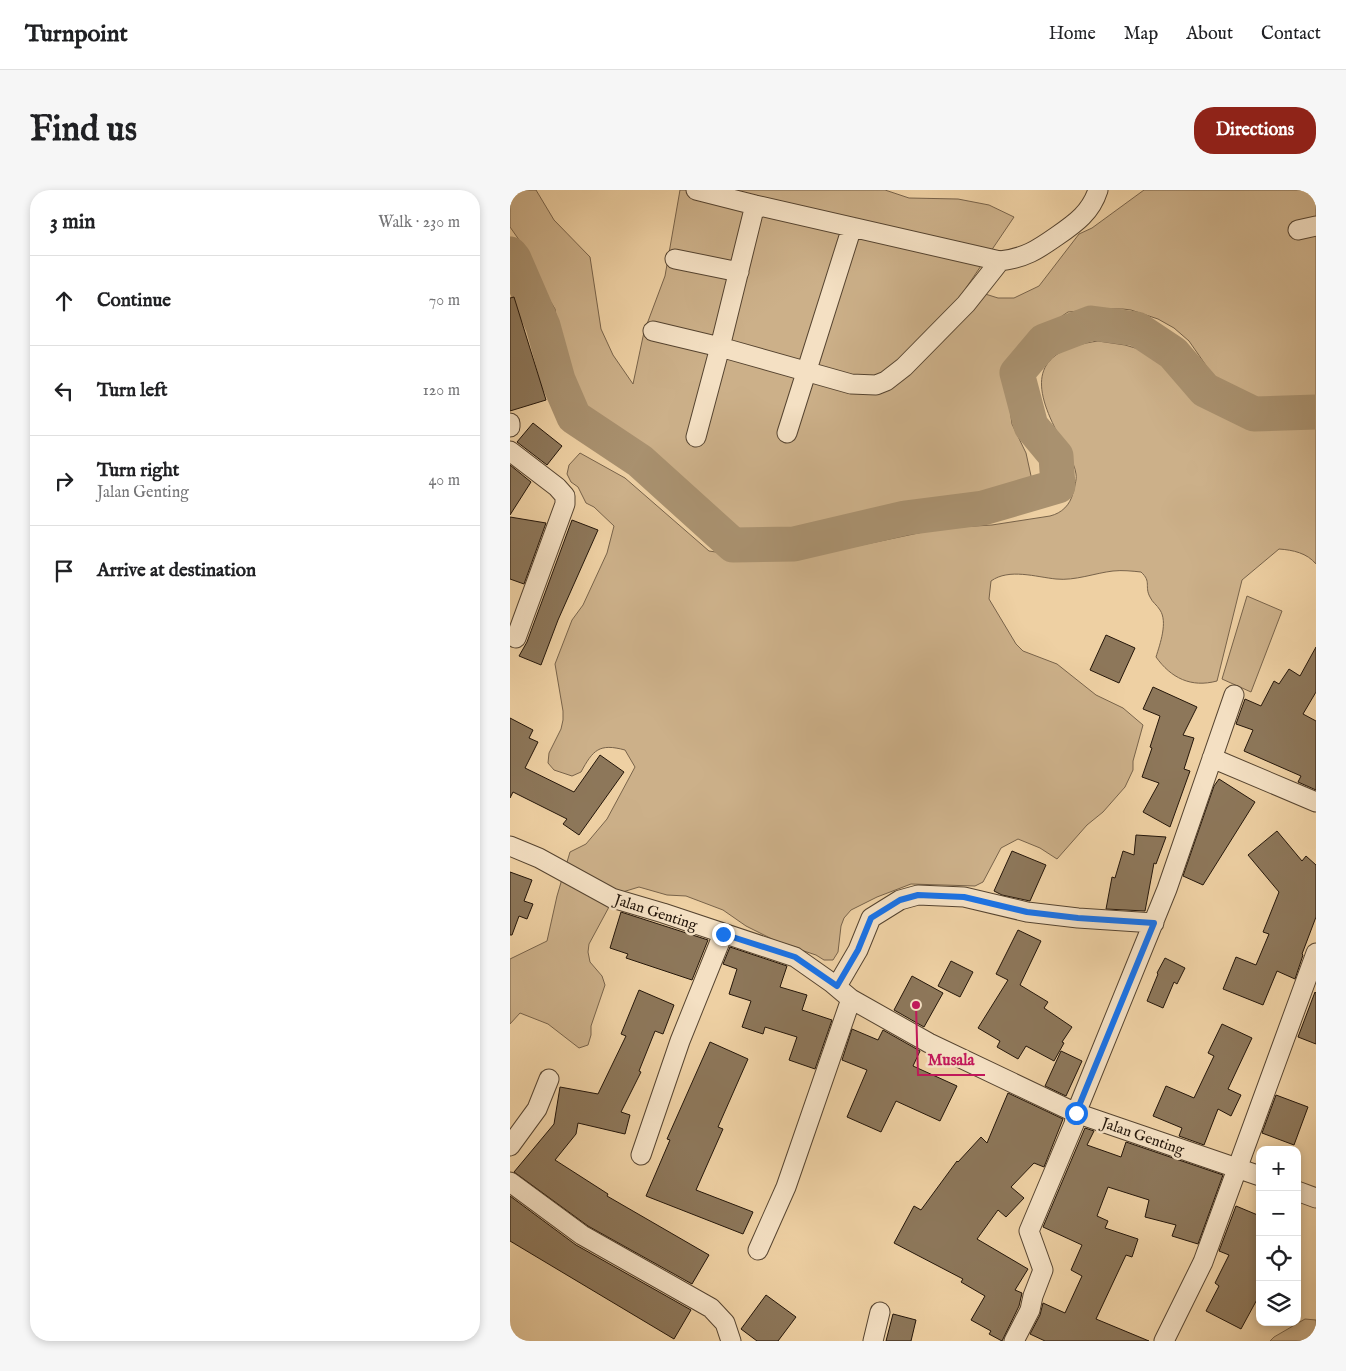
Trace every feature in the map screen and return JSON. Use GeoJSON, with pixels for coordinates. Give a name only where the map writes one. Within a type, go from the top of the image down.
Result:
{"type":"FeatureCollection","features":[{"type":"Feature","properties":{"kind":"street"},"geometry":{"type":"LineString","coordinates":[[696,190],[1000,261],[1021,257],[1042,248],[1082,218],[1094,202],[1098,190]]}},
{"type":"Feature","properties":{"kind":"street"},"geometry":{"type":"LineString","coordinates":[[696,437],[755,205]]}},
{"type":"Feature","properties":{"kind":"street"},"geometry":{"type":"LineString","coordinates":[[786,433],[852,226]]}},
{"type":"Feature","properties":{"kind":"street"},"geometry":{"type":"LineString","coordinates":[[675,259],[739,272]]}},
{"type":"Feature","properties":{"kind":"street"},"geometry":{"type":"LineString","coordinates":[[653,331],[720,347],[851,384],[876,385],[886,381],[904,367],[966,304],[1000,261]]}},
{"type":"Feature","properties":{"kind":"street"},"geometry":{"type":"LineString","coordinates":[[510,451],[558,487],[565,496],[565,504],[516,638]]}},
{"type":"Feature","properties":{"kind":"street"},"geometry":{"type":"LineString","coordinates":[[1014,1341],[1030,1310],[1043,1270],[1029,1230],[1074,1124],[1076,1113],[1168,889],[1234,695]]}},
{"type":"Feature","properties":{"kind":"street"},"geometry":{"type":"LineString","coordinates":[[1212,758],[1316,802]]}},
{"type":"Feature","properties":{"kind":"street","name":"Jalan Genting"},"geometry":{"type":"LineString","coordinates":[[510,846],[539,858],[612,898],[795,957],[837,986],[851,999],[929,1044],[1076,1113],[1256,1175]]}},
{"type":"Feature","properties":{"kind":"street"},"geometry":{"type":"LineString","coordinates":[[837,986],[858,950],[871,918],[900,900],[918,895],[964,897],[1027,912],[1078,918],[1154,923]]}},
{"type":"Feature","properties":{"kind":"street"},"geometry":{"type":"LineString","coordinates":[[641,1156],[680,1040],[723,934]]}},
{"type":"Feature","properties":{"kind":"street"},"geometry":{"type":"LineString","coordinates":[[1164,1341],[1203,1262],[1316,953]]}},
{"type":"Feature","properties":{"kind":"street"},"geometry":{"type":"LineString","coordinates":[[758,1250],[786,1187],[851,999]]}},
{"type":"Feature","properties":{"kind":"street"},"geometry":{"type":"LineString","coordinates":[[510,1146],[536,1109],[549,1079]]}},
{"type":"Feature","properties":{"kind":"street"},"geometry":{"type":"LineString","coordinates":[[510,1182],[582,1235],[711,1308],[725,1323],[731,1341]]}},
{"type":"Feature","properties":{"kind":"street"},"geometry":{"type":"LineString","coordinates":[[1301,1192],[1316,1198]]}},
{"type":"Feature","properties":{"kind":"street"},"geometry":{"type":"LineString","coordinates":[[873,1341],[880,1312]]}},
{"type":"Feature","properties":{"kind":"shaded area"},"geometry":{"type":"Polygon","coordinates":[[[510,190],[536,190],[554,220],[590,257],[601,329],[613,355],[633,384],[644,332],[665,276],[680,190],[885,190],[909,198],[958,199],[989,205],[1014,217],[966,288],[998,298],[1014,298],[1039,286],[1079,234],[1092,228],[1144,190],[1316,190],[1316,400],[1253,402],[1217,390],[1205,364],[1189,341],[1174,328],[1158,319],[1123,309],[1068,312],[1031,337],[1007,387],[1012,424],[1026,453],[1033,485],[1026,490],[944,505],[901,510],[883,516],[794,532],[745,532],[736,530],[696,502],[677,477],[640,444],[589,417],[563,363],[555,309],[534,274],[524,247],[510,227],[510,190]]]}},
{"type":"Feature","properties":{"kind":"shaded area"},"geometry":{"type":"Polygon","coordinates":[[[1098,341],[1142,350],[1165,364],[1210,403],[1236,416],[1289,428],[1316,428],[1316,564],[1308,557],[1299,553],[1279,549],[1242,580],[1217,681],[1199,683],[1182,679],[1168,671],[1156,657],[1163,627],[1162,615],[1150,597],[1147,581],[1141,572],[1113,571],[1063,579],[1023,574],[998,577],[991,581],[989,599],[1016,644],[1023,651],[1057,664],[1096,695],[1123,708],[1143,725],[1133,761],[1133,770],[1125,787],[1103,812],[1087,825],[1057,859],[1040,848],[1018,839],[1001,848],[983,882],[975,886],[911,884],[877,897],[851,910],[844,918],[841,926],[838,952],[833,960],[824,960],[816,955],[780,943],[746,926],[723,910],[686,896],[667,895],[639,887],[616,894],[589,944],[590,962],[602,976],[605,985],[591,1026],[588,1045],[579,1048],[548,1024],[520,1013],[510,1024],[510,959],[547,941],[557,896],[570,852],[586,844],[607,819],[635,767],[625,750],[609,747],[598,750],[589,758],[581,772],[572,776],[554,770],[548,763],[549,753],[561,729],[563,720],[555,664],[572,620],[583,605],[607,553],[614,526],[594,507],[586,503],[578,487],[571,482],[567,474],[569,465],[580,453],[625,478],[709,551],[749,557],[814,555],[942,528],[992,525],[1050,516],[1062,511],[1068,505],[1072,497],[1076,476],[1073,464],[1048,414],[1041,383],[1044,370],[1050,360],[1061,352],[1077,345],[1098,341]]]}},
{"type":"Feature","properties":{"kind":"shaded area"},"geometry":{"type":"Polygon","coordinates":[[[1247,596],[1282,611],[1251,692],[1222,679],[1247,596]]]}},
{"type":"Feature","properties":{"kind":"shaded area"},"geometry":{"type":"Polygon","coordinates":[[[1305,1319],[1316,1320],[1316,1341],[1270,1341],[1293,1326],[1301,1326],[1301,1321],[1305,1319]]]}},
{"type":"Feature","properties":{"kind":"building"},"geometry":{"type":"Polygon","coordinates":[[[514,297],[546,400],[510,411],[510,298],[514,297]]]}},
{"type":"Feature","properties":{"kind":"building"},"geometry":{"type":"Polygon","coordinates":[[[533,423],[562,446],[547,465],[517,442],[533,423]]]}},
{"type":"Feature","properties":{"kind":"building"},"geometry":{"type":"Polygon","coordinates":[[[510,465],[531,482],[510,515],[510,465]]]}},
{"type":"Feature","properties":{"kind":"building"},"geometry":{"type":"Polygon","coordinates":[[[510,517],[546,523],[524,584],[510,579],[510,517]]]}},
{"type":"Feature","properties":{"kind":"building"},"geometry":{"type":"Polygon","coordinates":[[[572,520],[598,530],[558,620],[541,665],[519,656],[527,642],[572,520]]]}},
{"type":"Feature","properties":{"kind":"building"},"geometry":{"type":"Polygon","coordinates":[[[1106,635],[1135,648],[1119,683],[1090,670],[1106,635]]]}},
{"type":"Feature","properties":{"kind":"building"},"geometry":{"type":"Polygon","coordinates":[[[1316,647],[1316,692],[1303,714],[1316,721],[1316,790],[1298,782],[1301,776],[1244,751],[1253,730],[1236,724],[1245,699],[1261,706],[1274,681],[1279,684],[1289,669],[1300,676],[1316,647]]]}},
{"type":"Feature","properties":{"kind":"building"},"geometry":{"type":"Polygon","coordinates":[[[1153,687],[1197,707],[1183,735],[1194,738],[1184,769],[1190,771],[1170,827],[1143,812],[1159,783],[1142,777],[1160,716],[1143,709],[1153,687]]]}},
{"type":"Feature","properties":{"kind":"building"},"geometry":{"type":"Polygon","coordinates":[[[510,718],[533,730],[529,738],[538,742],[525,768],[574,792],[600,755],[624,772],[579,835],[563,824],[567,819],[513,792],[510,798],[510,718]]]}},
{"type":"Feature","properties":{"kind":"building"},"geometry":{"type":"Polygon","coordinates":[[[1219,779],[1255,802],[1203,885],[1183,876],[1214,786],[1219,779]]]}},
{"type":"Feature","properties":{"kind":"building"},"geometry":{"type":"Polygon","coordinates":[[[1277,831],[1302,861],[1306,856],[1316,865],[1316,917],[1295,979],[1277,971],[1263,1005],[1223,989],[1236,957],[1256,965],[1269,934],[1263,932],[1279,892],[1248,855],[1277,831]]]}},
{"type":"Feature","properties":{"kind":"building"},"geometry":{"type":"Polygon","coordinates":[[[1136,835],[1166,837],[1156,864],[1154,863],[1145,911],[1106,909],[1112,877],[1115,878],[1123,851],[1134,855],[1136,835]]]}},
{"type":"Feature","properties":{"kind":"building"},"geometry":{"type":"Polygon","coordinates":[[[1012,851],[1046,865],[1030,901],[1002,895],[994,891],[1012,851]]]}},
{"type":"Feature","properties":{"kind":"building"},"geometry":{"type":"Polygon","coordinates":[[[510,872],[532,880],[524,901],[533,904],[527,919],[519,916],[512,935],[510,935],[510,872]]]}},
{"type":"Feature","properties":{"kind":"building"},"geometry":{"type":"Polygon","coordinates":[[[621,912],[708,940],[692,980],[626,958],[628,954],[610,948],[621,912]]]}},
{"type":"Feature","properties":{"kind":"building"},"geometry":{"type":"Polygon","coordinates":[[[1018,930],[1041,941],[1020,985],[1048,1002],[1044,1008],[1072,1027],[1062,1042],[1064,1043],[1054,1061],[1026,1046],[1018,1059],[997,1047],[1000,1041],[978,1028],[1008,980],[996,974],[1018,930]]]}},
{"type":"Feature","properties":{"kind":"building"},"geometry":{"type":"Polygon","coordinates":[[[730,947],[787,966],[780,987],[807,995],[802,1010],[832,1020],[815,1069],[789,1060],[797,1037],[765,1027],[763,1034],[742,1027],[751,1001],[729,994],[737,969],[723,964],[730,947]]]}},
{"type":"Feature","properties":{"kind":"building"},"geometry":{"type":"Polygon","coordinates":[[[1165,958],[1185,968],[1177,984],[1174,982],[1163,1008],[1147,1001],[1157,973],[1165,958]]]}},
{"type":"Feature","properties":{"kind":"building"},"geometry":{"type":"Polygon","coordinates":[[[951,961],[973,972],[960,997],[938,986],[951,961]]]}},
{"type":"Feature","properties":{"kind":"building"},"geometry":{"type":"Polygon","coordinates":[[[912,976],[943,993],[924,1027],[894,1010],[912,976]]]}},
{"type":"Feature","properties":{"kind":"building"},"geometry":{"type":"Polygon","coordinates":[[[639,990],[674,1005],[663,1034],[655,1031],[639,1071],[641,1072],[621,1112],[630,1115],[625,1134],[578,1123],[576,1134],[555,1160],[608,1194],[607,1196],[709,1255],[692,1284],[588,1226],[514,1172],[554,1124],[560,1087],[598,1094],[626,1036],[621,1034],[639,990]]]}},
{"type":"Feature","properties":{"kind":"building"},"geometry":{"type":"Polygon","coordinates":[[[1316,993],[1316,1044],[1298,1037],[1316,993]]]}},
{"type":"Feature","properties":{"kind":"building"},"geometry":{"type":"Polygon","coordinates":[[[1222,1024],[1252,1038],[1228,1089],[1241,1095],[1231,1116],[1218,1109],[1204,1145],[1179,1136],[1182,1128],[1153,1116],[1166,1086],[1194,1098],[1214,1056],[1208,1053],[1222,1024]]]}},
{"type":"Feature","properties":{"kind":"building"},"geometry":{"type":"Polygon","coordinates":[[[852,1029],[878,1040],[883,1030],[920,1051],[913,1066],[957,1086],[940,1121],[896,1101],[881,1132],[847,1117],[867,1070],[842,1060],[852,1029]]]}},
{"type":"Feature","properties":{"kind":"building"},"geometry":{"type":"Polygon","coordinates":[[[710,1042],[748,1059],[718,1127],[723,1129],[696,1190],[753,1212],[743,1234],[646,1196],[670,1140],[667,1139],[710,1042]]]}},
{"type":"Feature","properties":{"kind":"building"},"geometry":{"type":"Polygon","coordinates":[[[1061,1051],[1082,1061],[1066,1096],[1045,1086],[1061,1051]]]}},
{"type":"Feature","properties":{"kind":"building"},"geometry":{"type":"Polygon","coordinates":[[[1008,1093],[1063,1119],[1044,1167],[1034,1163],[1011,1187],[1024,1198],[1006,1217],[998,1210],[977,1239],[1028,1269],[1015,1290],[1022,1293],[1019,1306],[1002,1341],[989,1334],[991,1331],[971,1320],[985,1296],[961,1282],[963,1279],[894,1243],[914,1206],[921,1210],[957,1161],[981,1137],[987,1143],[1008,1093]]]}},
{"type":"Feature","properties":{"kind":"building"},"geometry":{"type":"Polygon","coordinates":[[[1276,1095],[1308,1107],[1294,1145],[1262,1133],[1276,1095]]]}},
{"type":"Feature","properties":{"kind":"building"},"geometry":{"type":"Polygon","coordinates":[[[1085,1128],[1094,1131],[1087,1145],[1121,1157],[1126,1142],[1223,1175],[1198,1244],[1172,1236],[1176,1225],[1145,1217],[1149,1200],[1108,1187],[1097,1216],[1108,1221],[1105,1228],[1138,1239],[1132,1257],[1126,1255],[1096,1319],[1149,1341],[1045,1341],[1030,1334],[1040,1315],[1043,1303],[1065,1313],[1082,1276],[1071,1270],[1082,1245],[1043,1227],[1085,1128]]]}},
{"type":"Feature","properties":{"kind":"building"},"geometry":{"type":"Polygon","coordinates":[[[510,1196],[576,1245],[691,1310],[674,1339],[510,1241],[510,1196]]]}},
{"type":"Feature","properties":{"kind":"building"},"geometry":{"type":"Polygon","coordinates":[[[1236,1206],[1256,1214],[1256,1301],[1241,1329],[1206,1311],[1219,1286],[1215,1283],[1229,1255],[1219,1251],[1236,1206]]]}},
{"type":"Feature","properties":{"kind":"building"},"geometry":{"type":"Polygon","coordinates":[[[766,1295],[796,1317],[778,1341],[757,1341],[741,1329],[766,1295]]]}},
{"type":"Feature","properties":{"kind":"building"},"geometry":{"type":"Polygon","coordinates":[[[893,1314],[916,1320],[911,1341],[886,1341],[893,1314]]]}},
{"type":"Feature","properties":{"kind":"waterway"},"geometry":{"type":"LineString","coordinates":[[510,254],[514,259],[543,326],[558,380],[574,417],[640,461],[733,545],[794,544],[905,518],[983,508],[1058,486],[1056,456],[1031,426],[1017,373],[1044,341],[1091,323],[1137,329],[1173,353],[1205,390],[1254,414],[1316,412]]}},
{"type":"Feature","properties":{"kind":"place","name":"Musala"},"geometry":{"type":"Point","coordinates":[916,1005]}},
{"type":"Feature","properties":{"kind":"route"},"geometry":{"type":"LineString","coordinates":[[723,934],[795,957],[837,986],[858,950],[871,918],[900,900],[918,895],[964,897],[1027,912],[1078,918],[1154,923],[1076,1113]]}}]}
